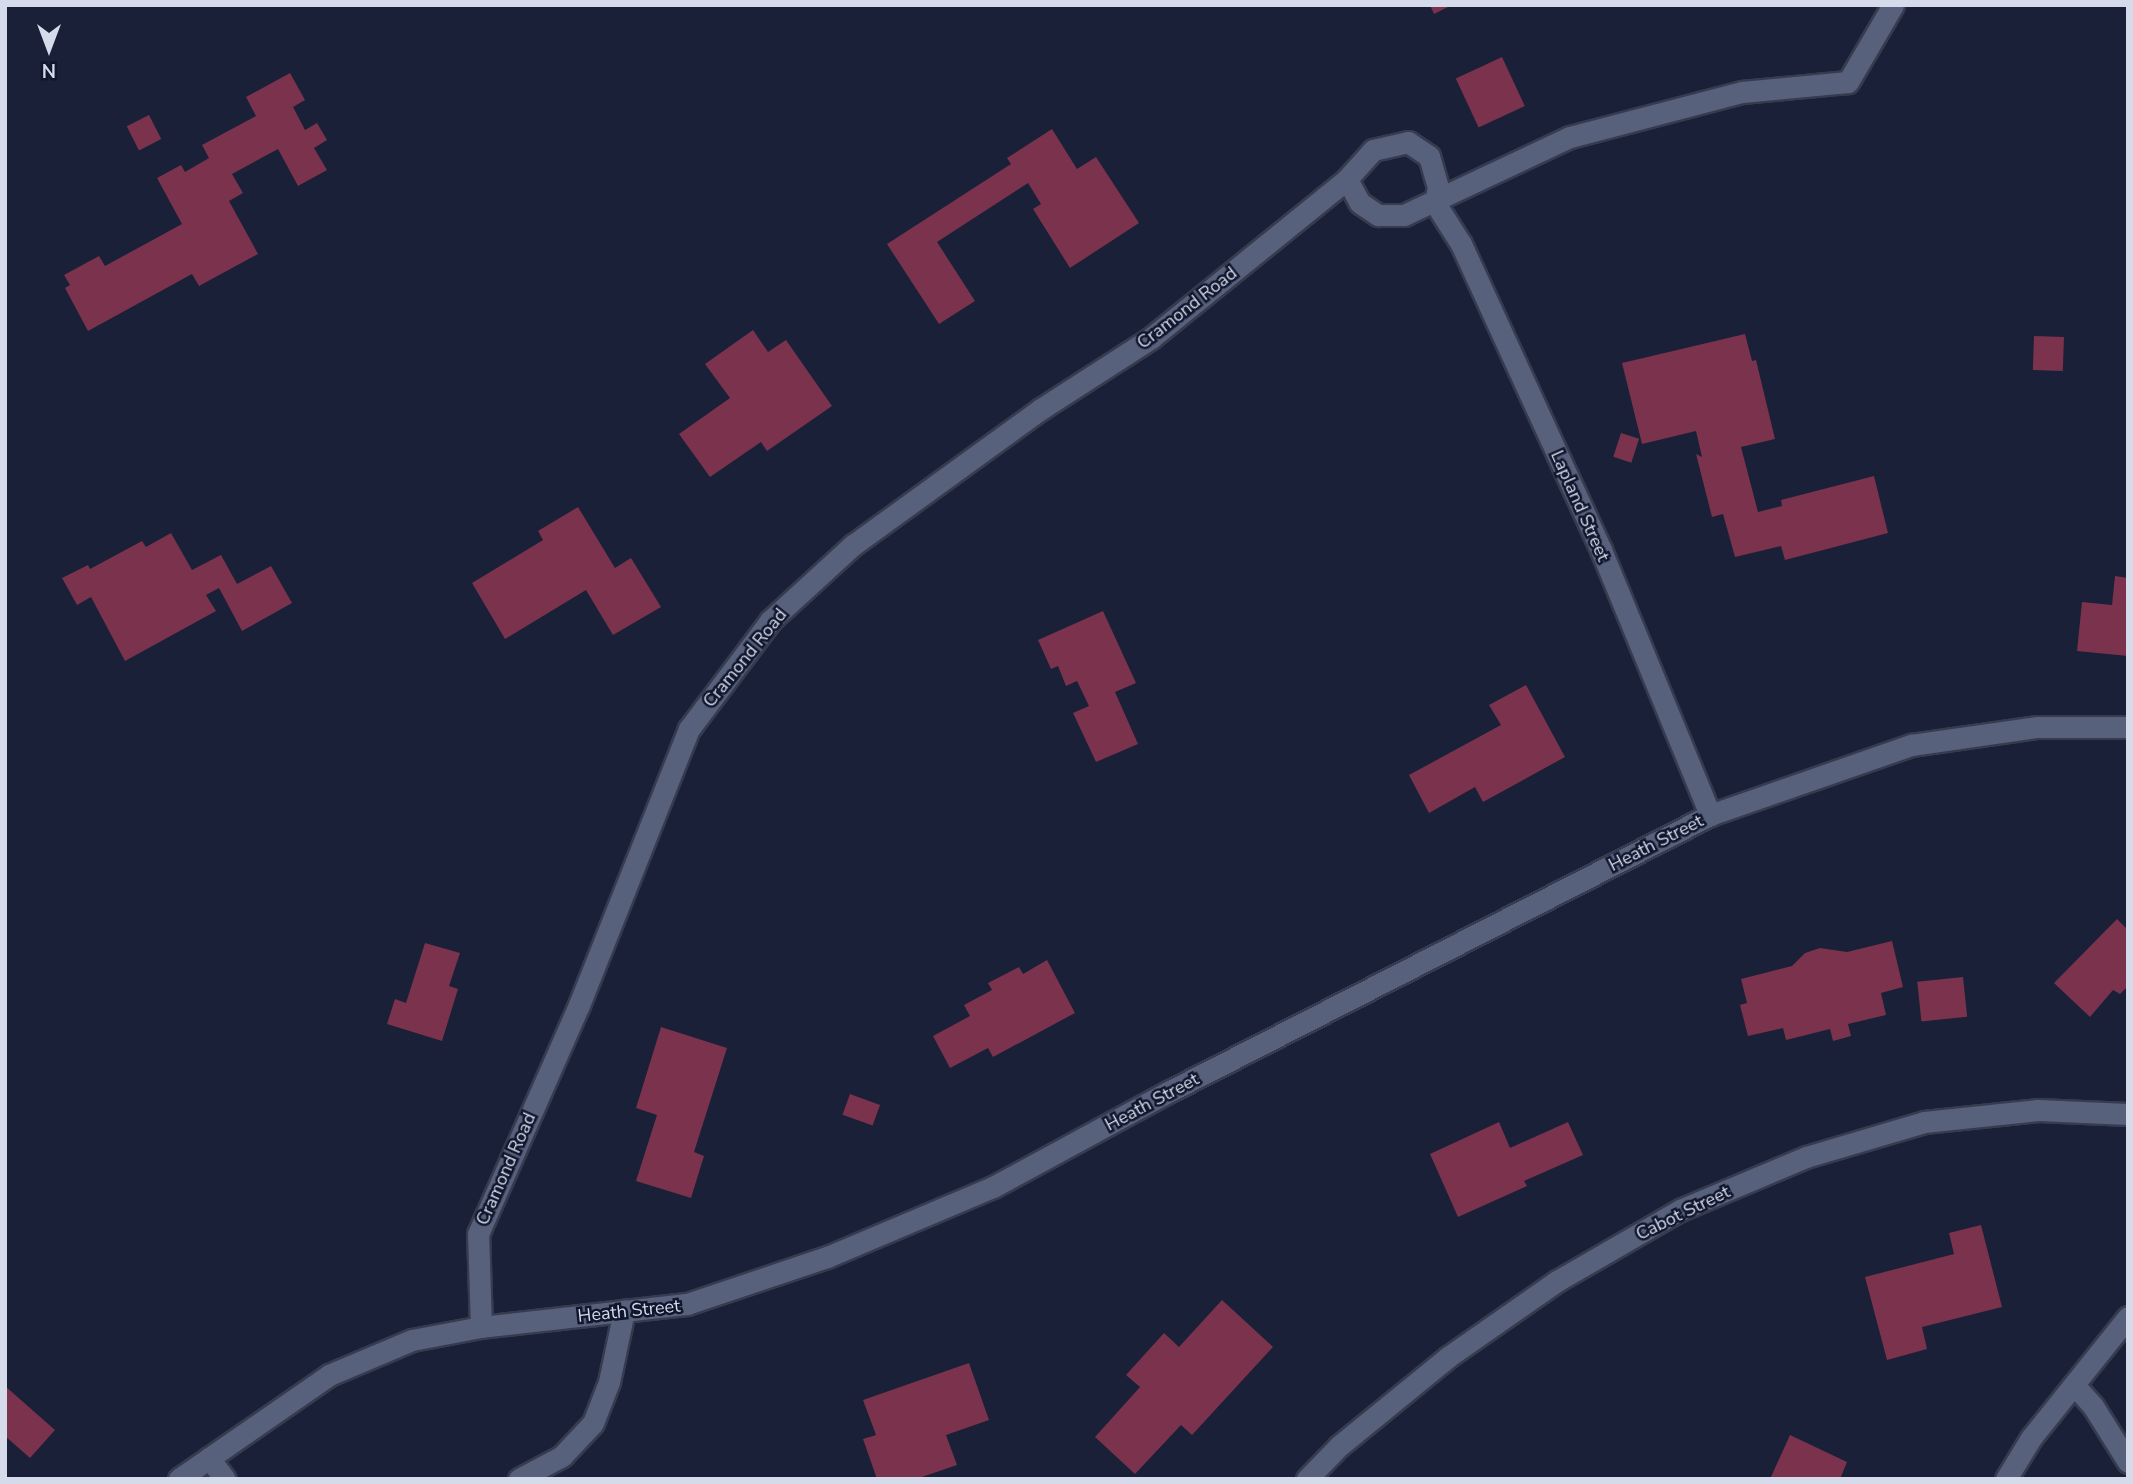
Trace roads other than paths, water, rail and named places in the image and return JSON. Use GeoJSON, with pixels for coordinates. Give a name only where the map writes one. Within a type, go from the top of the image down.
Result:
{"type":"FeatureCollection","features":[{"type":"Feature","properties":{"kind":"street"},"geometry":{"type":"LineString","coordinates":[[1347,179],[1360,203],[1378,215],[1404,215],[1435,203],[1570,138],[1742,92],[1848,82],[1893,5]]}},
{"type":"Feature","properties":{"kind":"street","name":"Lapland Street"},"geometry":{"type":"LineString","coordinates":[[1347,179],[1373,150],[1408,142],[1429,156],[1438,187],[1435,203],[1461,244],[1601,550],[1710,816]]}},
{"type":"Feature","properties":{"kind":"street","name":"Cramond Road"},"geometry":{"type":"LineString","coordinates":[[481,1327],[478,1234],[579,1004],[689,729],[770,621],[853,545],[1041,409],[1151,338],[1347,179]]}},
{"type":"Feature","properties":{"kind":"street","name":"Heath Street"},"geometry":{"type":"LineString","coordinates":[[179,1479],[329,1375],[412,1340],[481,1327],[687,1304],[814,1262],[993,1187],[1168,1092],[1710,816],[1911,745],[2038,727],[2128,727]]}},
{"type":"Feature","properties":{"kind":"street","name":"Cabot Street"},"geometry":{"type":"LineString","coordinates":[[1307,1479],[1339,1446],[1448,1357],[1557,1281],[1680,1210],[1806,1157],[1924,1122],[2038,1110],[2128,1114]]}},
{"type":"Feature","properties":{"kind":"street"},"geometry":{"type":"LineString","coordinates":[[519,1479],[562,1456],[593,1423],[609,1382],[624,1311]]}},
{"type":"Feature","properties":{"kind":"street"},"geometry":{"type":"LineString","coordinates":[[2006,1479],[2031,1437],[2128,1317]]}},
{"type":"Feature","properties":{"kind":"street"},"geometry":{"type":"LineString","coordinates":[[2074,1385],[2093,1406],[2128,1462]]}},
{"type":"Feature","properties":{"kind":"street"},"geometry":{"type":"LineString","coordinates":[[209,1458],[225,1479]]}}]}
